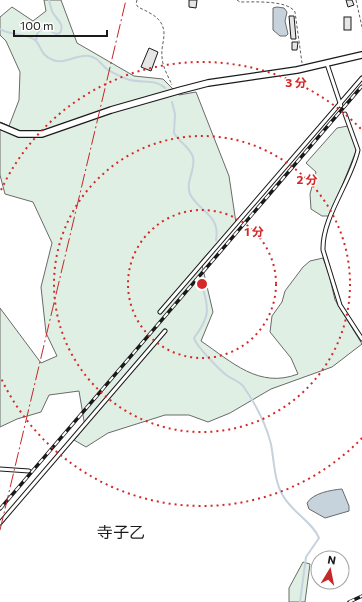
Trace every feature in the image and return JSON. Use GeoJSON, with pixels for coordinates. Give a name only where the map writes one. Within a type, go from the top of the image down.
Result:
{"type":"FeatureCollection","features":[{"type":"Feature","properties":{"kind":"street"},"geometry":{"type":"LineString","coordinates":[[0,126],[19,134],[42,134],[111,110],[208,83],[303,69],[362,56]]}},
{"type":"Feature","properties":{"kind":"lane"},"geometry":{"type":"LineString","coordinates":[[327,64],[341,105]]}},
{"type":"Feature","properties":{"kind":"lane"},"geometry":{"type":"LineString","coordinates":[[160,312],[341,105],[362,78]]}},
{"type":"Feature","properties":{"kind":"lane"},"geometry":{"type":"LineString","coordinates":[[345,114],[358,150],[332,215],[323,242],[323,250],[340,305],[362,339]]}},
{"type":"Feature","properties":{"kind":"lane"},"geometry":{"type":"LineString","coordinates":[[0,523],[40,473],[165,331]]}},
{"type":"Feature","properties":{"kind":"lane"},"geometry":{"type":"LineString","coordinates":[[0,469],[29,472]]}},
{"type":"Feature","properties":{"kind":"path"},"geometry":{"type":"LineString","coordinates":[[137,0],[136,4],[138,7],[160,20],[164,34],[162,56],[163,64],[174,92]]}},
{"type":"Feature","properties":{"kind":"path"},"geometry":{"type":"LineString","coordinates":[[237,0],[240,2],[283,4],[293,8],[296,12],[303,69]]}},
{"type":"Feature","properties":{"kind":"path"},"geometry":{"type":"LineString","coordinates":[[356,0],[362,27]]}},
{"type":"Feature","properties":{"kind":"green space"},"geometry":{"type":"Polygon","coordinates":[[[44,0],[61,0],[77,43],[134,76],[163,79],[179,95],[196,92],[229,176],[236,223],[201,261],[213,312],[201,341],[235,365],[258,376],[284,378],[298,374],[291,358],[270,332],[272,316],[282,302],[285,291],[303,267],[310,261],[323,258],[329,274],[335,300],[362,344],[332,367],[271,389],[230,413],[208,422],[189,415],[165,415],[108,433],[86,447],[74,440],[85,427],[79,391],[49,395],[41,412],[17,419],[0,427],[0,308],[41,363],[57,356],[46,333],[41,287],[52,243],[33,202],[5,194],[0,175],[0,122],[9,126],[19,100],[20,72],[6,41],[0,35],[0,17],[12,7],[33,21],[46,11],[44,0]]]}},
{"type":"Feature","properties":{"kind":"green space"},"geometry":{"type":"Polygon","coordinates":[[[348,126],[356,145],[356,151],[330,216],[322,216],[311,209],[310,194],[316,172],[306,163],[337,128],[348,126]]]}},
{"type":"Feature","properties":{"kind":"green space"},"geometry":{"type":"Polygon","coordinates":[[[303,562],[310,564],[305,602],[289,602],[289,588],[303,562]]]}},
{"type":"Feature","properties":{"kind":"shaded area"},"geometry":{"type":"Polygon","coordinates":[[[273,8],[284,8],[287,12],[285,21],[288,34],[286,36],[280,36],[273,30],[273,8]]]}},
{"type":"Feature","properties":{"kind":"shaded area"},"geometry":{"type":"Polygon","coordinates":[[[342,489],[349,506],[349,511],[325,518],[309,509],[307,503],[313,497],[328,491],[342,489]]]}},
{"type":"Feature","properties":{"kind":"building"},"geometry":{"type":"Polygon","coordinates":[[[189,0],[197,0],[196,8],[189,7],[189,0]]]}},
{"type":"Feature","properties":{"kind":"building"},"geometry":{"type":"Polygon","coordinates":[[[346,0],[352,0],[354,5],[348,7],[346,0]]]}},
{"type":"Feature","properties":{"kind":"building"},"geometry":{"type":"Polygon","coordinates":[[[289,16],[294,16],[296,39],[291,39],[289,16]]]}},
{"type":"Feature","properties":{"kind":"building"},"geometry":{"type":"Polygon","coordinates":[[[344,17],[351,17],[351,30],[344,30],[344,17]]]}},
{"type":"Feature","properties":{"kind":"building"},"geometry":{"type":"Polygon","coordinates":[[[292,42],[298,42],[297,50],[292,50],[292,42]]]}},
{"type":"Feature","properties":{"kind":"building"},"geometry":{"type":"Polygon","coordinates":[[[149,48],[158,52],[151,71],[141,67],[149,48]]]}},
{"type":"Feature","properties":{"kind":"waterway"},"geometry":{"type":"LineString","coordinates":[[36,41],[37,34],[41,29],[47,29],[56,34],[60,33],[62,27],[53,13],[49,0]]}},
{"type":"Feature","properties":{"kind":"waterway"},"geometry":{"type":"LineString","coordinates":[[0,29],[32,38],[46,56],[53,60],[62,61],[80,56],[89,56],[97,60],[108,70],[122,77],[132,80],[157,83],[165,88]]}},
{"type":"Feature","properties":{"kind":"waterway"},"geometry":{"type":"LineString","coordinates":[[172,102],[175,114],[174,133],[192,153],[194,162],[189,185],[190,194],[212,219],[217,232],[216,240]]}},
{"type":"Feature","properties":{"kind":"waterway"},"geometry":{"type":"LineString","coordinates":[[202,286],[206,301],[207,314],[203,325],[194,338],[217,367],[227,376],[243,386],[260,414],[269,436],[279,488],[286,500],[312,526],[319,538],[306,557],[300,602]]}},
{"type":"Feature","properties":{"kind":"railway"},"geometry":{"type":"LineString","coordinates":[[0,509],[362,86]]}},
{"type":"Feature","properties":{"kind":"railway"},"geometry":{"type":"LineString","coordinates":[[349,602],[362,596]]}},
{"type":"Feature","properties":{"kind":"power"},"geometry":{"type":"LineString","coordinates":[[0,530],[126,0]]}},
{"type":"Feature","properties":{"kind":"district","name":"寺子乙"},"geometry":{"type":"Point","coordinates":[121,531]}}]}
